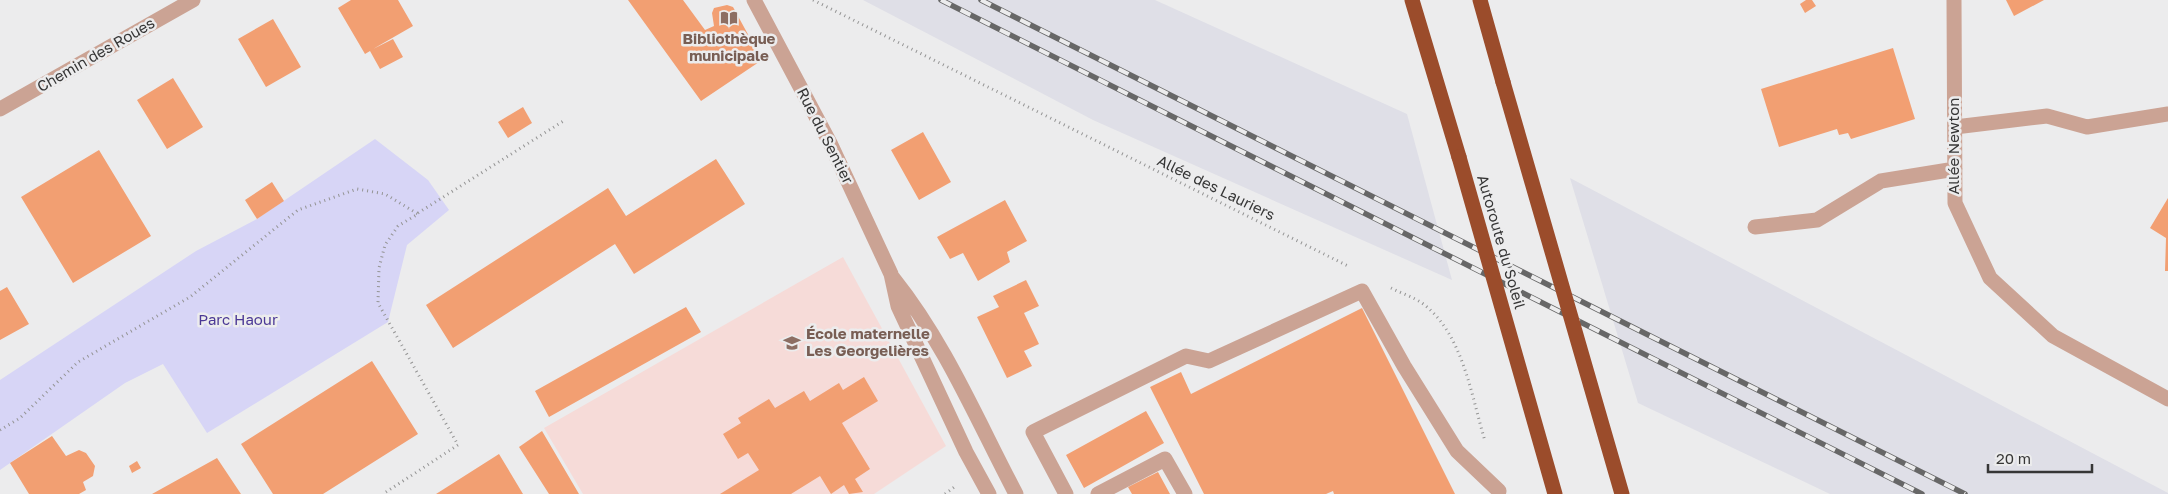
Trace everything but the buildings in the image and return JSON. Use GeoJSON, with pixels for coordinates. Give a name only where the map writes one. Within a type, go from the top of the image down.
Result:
{"type":"FeatureCollection","features":[{"type":"Feature","properties":{"kind":"highway","name":"Autoroute du Soleil"},"geometry":{"type":"LineString","coordinates":[[1412,0],[1555,494]]}},
{"type":"Feature","properties":{"kind":"highway"},"geometry":{"type":"LineString","coordinates":[[1480,0],[1622,494]]}},
{"type":"Feature","properties":{"kind":"street","name":"Chemin des Roues"},"geometry":{"type":"LineString","coordinates":[[0,109],[192,0]]}},
{"type":"Feature","properties":{"kind":"street","name":"Rue du Sentier"},"geometry":{"type":"LineString","coordinates":[[754,0],[830,142],[891,274],[898,306],[966,452],[989,494]]}},
{"type":"Feature","properties":{"kind":"street","name":"Allée Newton"},"geometry":{"type":"LineString","coordinates":[[1954,0],[1954,203],[1990,278],[2053,336],[2168,400]]}},
{"type":"Feature","properties":{"kind":"street"},"geometry":{"type":"LineString","coordinates":[[1955,126],[2047,116],[2087,127],[2168,114]]}},
{"type":"Feature","properties":{"kind":"street"},"geometry":{"type":"LineString","coordinates":[[1755,227],[1817,220],[1881,181],[1955,169]]}},
{"type":"Feature","properties":{"kind":"street","name":"Rue du Sentier"},"geometry":{"type":"LineString","coordinates":[[891,274],[920,311],[982,423],[1016,494]]}},
{"type":"Feature","properties":{"kind":"street"},"geometry":{"type":"LineString","coordinates":[[1066,494],[1033,432],[1186,356],[1209,361],[1362,291],[1404,366],[1457,451],[1499,491]]}},
{"type":"Feature","properties":{"kind":"street"},"geometry":{"type":"LineString","coordinates":[[1098,494],[1165,459],[1185,494]]}},
{"type":"Feature","properties":{"kind":"path","name":"Allée des Lauriers"},"geometry":{"type":"LineString","coordinates":[[813,0],[1352,269]]}},
{"type":"Feature","properties":{"kind":"path"},"geometry":{"type":"LineString","coordinates":[[383,494],[458,446],[378,302],[379,268],[386,246],[398,226],[565,120]]}},
{"type":"Feature","properties":{"kind":"path"},"geometry":{"type":"LineString","coordinates":[[0,430],[20,418],[78,362],[190,297],[298,210],[357,189],[384,194],[418,214]]}},
{"type":"Feature","properties":{"kind":"path"},"geometry":{"type":"LineString","coordinates":[[1388,286],[1422,303],[1448,330],[1464,371],[1486,445]]}},
{"type":"Feature","properties":{"kind":"shaded area"},"geometry":{"type":"Polygon","coordinates":[[[863,0],[1155,0],[1407,114],[1452,280],[1093,120],[863,0]]]}},
{"type":"Feature","properties":{"kind":"shaded area"},"geometry":{"type":"Polygon","coordinates":[[[1570,178],[2168,494],[1830,494],[1638,403],[1570,178]]]}},
{"type":"Feature","properties":{"kind":"shaded area","name":"École maternelle Les Georgelières"},"geometry":{"type":"Polygon","coordinates":[[[843,257],[946,446],[874,494],[583,494],[544,428],[843,257]]]}},
{"type":"Feature","properties":{"kind":"green space","name":"Parc Haour"},"geometry":{"type":"Polygon","coordinates":[[[375,139],[428,180],[449,210],[407,245],[388,322],[207,433],[163,364],[125,383],[0,470],[0,380],[196,251],[257,219],[375,139]]]}},
{"type":"Feature","properties":{"kind":"railway"},"geometry":{"type":"LineString","coordinates":[[941,0],[1922,494]]}},
{"type":"Feature","properties":{"kind":"railway"},"geometry":{"type":"LineString","coordinates":[[981,0],[1965,494]]}},
{"type":"Feature","properties":{"kind":"place","name":"Bibliothèque municipale"},"geometry":{"type":"Point","coordinates":[729,18]}},
{"type":"Feature","properties":{"kind":"place","name":"École maternelle Les Georgelières"},"geometry":{"type":"Point","coordinates":[792,343]}}]}
